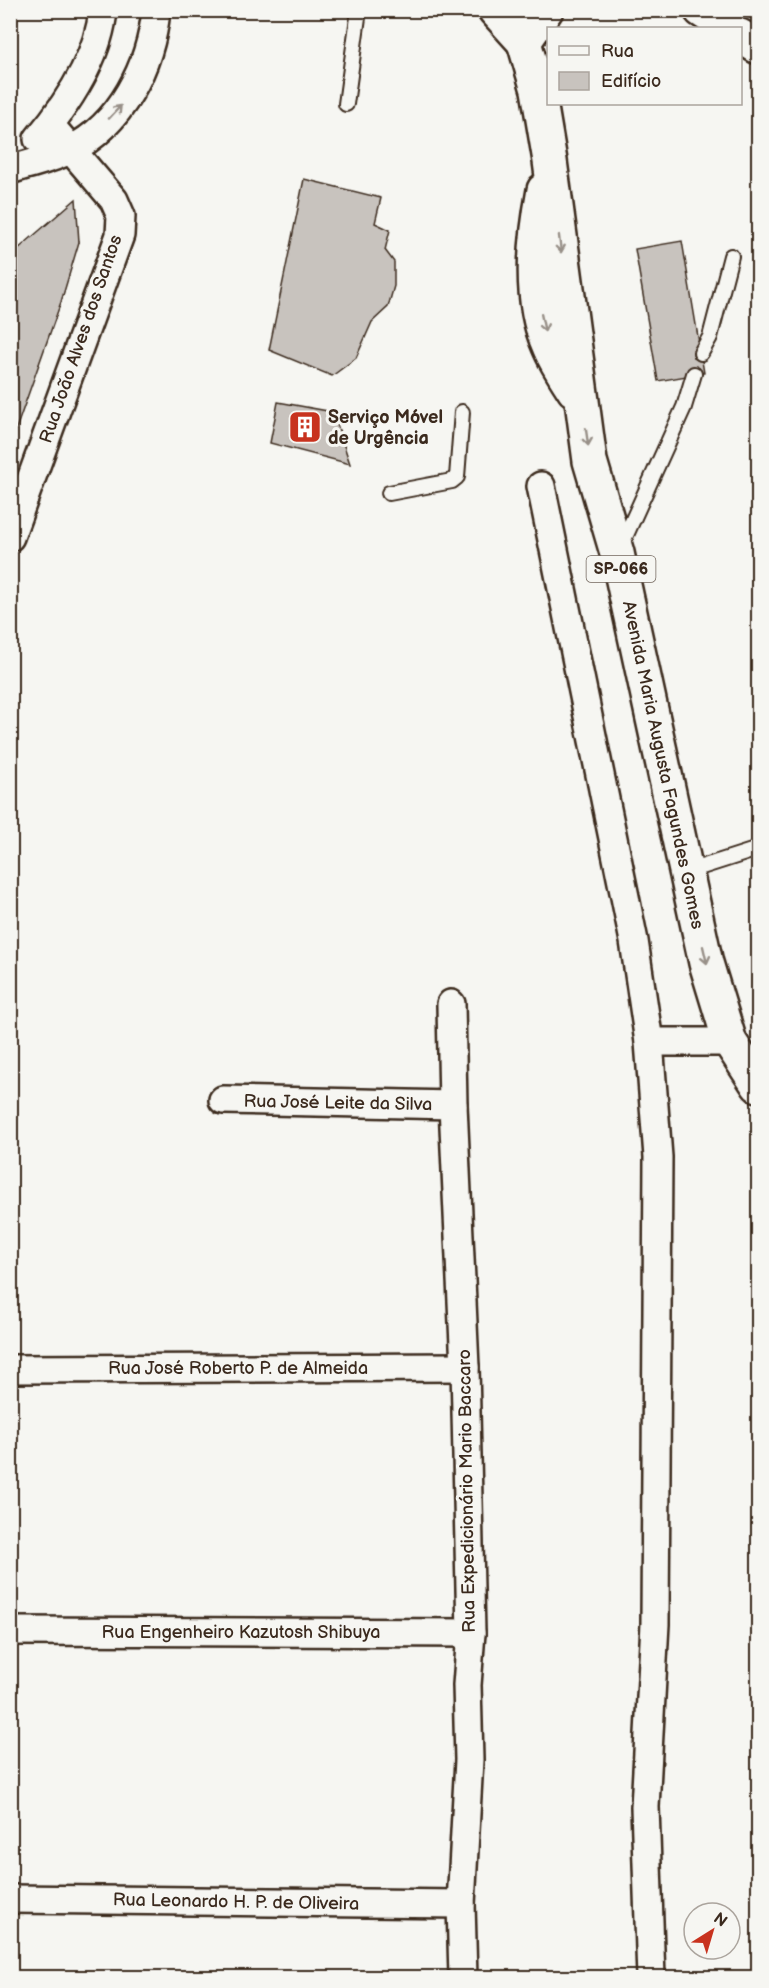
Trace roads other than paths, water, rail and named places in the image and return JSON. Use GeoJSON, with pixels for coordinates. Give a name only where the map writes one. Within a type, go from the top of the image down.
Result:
{"type":"FeatureCollection","features":[{"type":"Feature","properties":{"kind":"main road"},"geometry":{"type":"LineString","coordinates":[[495,10],[524,42],[546,10]]}},
{"type":"Feature","properties":{"kind":"main road","name":"Avenida Maria Augusta Fagundes Gomes"},"geometry":{"type":"LineString","coordinates":[[518,10],[524,42],[538,90],[550,161],[590,461],[617,553],[706,963],[730,1042],[759,1085]]}},
{"type":"Feature","properties":{"kind":"main road"},"geometry":{"type":"LineString","coordinates":[[701,10],[727,27]]}},
{"type":"Feature","properties":{"kind":"main road"},"geometry":{"type":"LineString","coordinates":[[742,37],[759,47]]}},
{"type":"Feature","properties":{"kind":"street"},"geometry":{"type":"LineString","coordinates":[[12,170],[50,125],[88,63],[102,27],[103,10]]}},
{"type":"Feature","properties":{"kind":"street"},"geometry":{"type":"LineString","coordinates":[[12,170],[70,150],[113,114],[137,81],[151,42],[156,10]]}},
{"type":"Feature","properties":{"kind":"street","name":"Rua João Alves dos Santos"},"geometry":{"type":"LineString","coordinates":[[10,537],[120,235],[121,216],[114,200],[50,125]]}},
{"type":"Feature","properties":{"kind":"street"},"geometry":{"type":"LineString","coordinates":[[541,486],[634,941],[649,1042],[658,1157],[655,1624],[645,1807],[651,1977]]}},
{"type":"Feature","properties":{"kind":"street","name":"Rua Expedicionário Mario Baccaro"},"geometry":{"type":"LineString","coordinates":[[451,1005],[453,1105],[465,1367],[471,1633],[467,1684],[469,1760],[461,1904],[463,1977]]}},
{"type":"Feature","properties":{"kind":"street"},"geometry":{"type":"LineString","coordinates":[[649,1042],[730,1042]]}},
{"type":"Feature","properties":{"kind":"street","name":"Rua José Leite da Silva"},"geometry":{"type":"LineString","coordinates":[[223,1100],[453,1105]]}},
{"type":"Feature","properties":{"kind":"street","name":"Rua José Roberto P. de Almeida"},"geometry":{"type":"LineString","coordinates":[[10,1369],[465,1367]]}},
{"type":"Feature","properties":{"kind":"street","name":"Rua Engenheiro Kazutosh Shibuya"},"geometry":{"type":"LineString","coordinates":[[10,1631],[471,1633]]}},
{"type":"Feature","properties":{"kind":"street","name":"Rua Leonardo H. P. de Oliveira"},"geometry":{"type":"LineString","coordinates":[[10,1899],[461,1904]]}},
{"type":"Feature","properties":{"kind":"lane"},"geometry":{"type":"LineString","coordinates":[[346,104],[359,10]]}},
{"type":"Feature","properties":{"kind":"lane"},"geometry":{"type":"LineString","coordinates":[[701,353],[710,337],[731,256]]}},
{"type":"Feature","properties":{"kind":"lane"},"geometry":{"type":"LineString","coordinates":[[617,553],[684,407],[694,374]]}},
{"type":"Feature","properties":{"kind":"lane"},"geometry":{"type":"LineString","coordinates":[[389,493],[452,481],[457,477],[462,412]]}},
{"type":"Feature","properties":{"kind":"lane"},"geometry":{"type":"LineString","coordinates":[[686,872],[759,849]]}},
{"type":"Feature","properties":{"kind":"place","name":"Serviço Móvel de Urgência"},"geometry":{"type":"Point","coordinates":[305,427]}}]}
